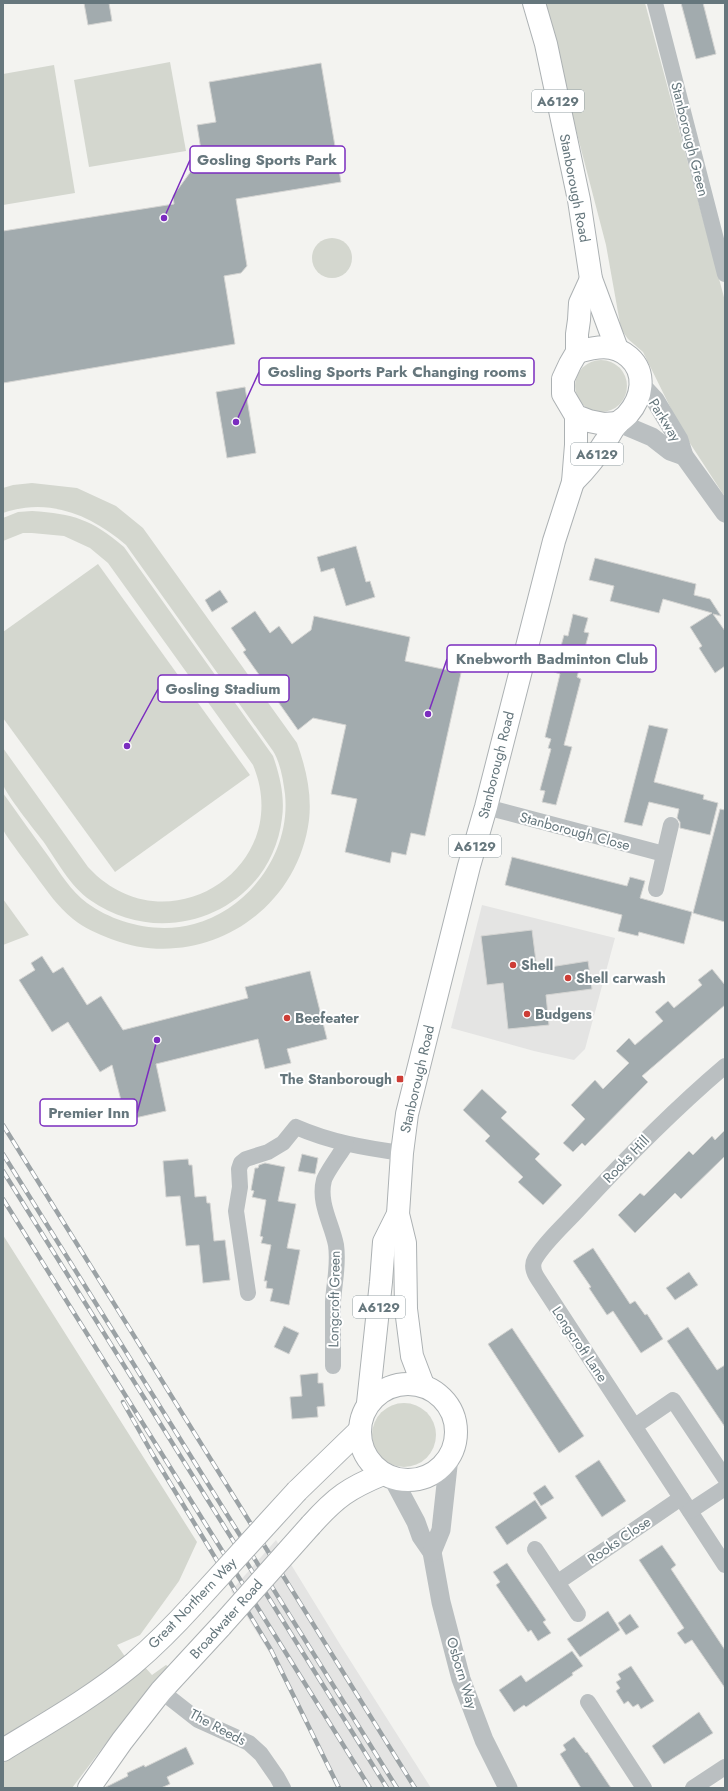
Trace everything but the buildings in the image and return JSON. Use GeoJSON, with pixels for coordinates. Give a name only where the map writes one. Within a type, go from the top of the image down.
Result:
{"type":"FeatureCollection","features":[{"type":"Feature","properties":{"kind":"main road","name":"Stanborough Road"},"geometry":{"type":"LineString","coordinates":[[534,3],[546,44],[579,200],[591,279],[617,349]]}},
{"type":"Feature","properties":{"kind":"main road"},"geometry":{"type":"LineString","coordinates":[[591,279],[580,303],[577,352],[563,379],[563,394],[576,416],[588,421],[604,424],[618,423]]}},
{"type":"Feature","properties":{"kind":"main road"},"geometry":{"type":"LineString","coordinates":[[577,352],[603,346],[617,349],[630,358],[636,365],[642,386]]}},
{"type":"Feature","properties":{"kind":"main road","name":"Stanborough Road"},"geometry":{"type":"LineString","coordinates":[[573,482],[589,466],[618,423],[628,414],[642,386]]}},
{"type":"Feature","properties":{"kind":"main road","name":"Stanborough Road"},"geometry":{"type":"LineString","coordinates":[[423,1385],[412,1356],[406,1309],[405,1242],[398,1214],[402,1153],[407,1114],[469,866],[486,807],[552,548],[573,482],[576,445],[576,416]]}},
{"type":"Feature","properties":{"kind":"main road","name":"Stanborough Road"},"geometry":{"type":"LineString","coordinates":[[368,1403],[384,1242],[398,1214]]}},
{"type":"Feature","properties":{"kind":"main road"},"geometry":{"type":"LineString","coordinates":[[408,1383],[423,1385],[436,1392],[446,1402],[453,1415],[456,1429],[455,1443],[449,1457],[439,1470],[428,1476],[415,1480],[388,1475],[373,1466],[361,1443],[360,1430],[362,1416],[368,1403],[379,1392],[394,1385],[408,1383]]}},
{"type":"Feature","properties":{"kind":"main road","name":"Great Northern Way"},"geometry":{"type":"LineString","coordinates":[[3,1750],[84,1699],[133,1664],[175,1625],[297,1491],[360,1430]]}},
{"type":"Feature","properties":{"kind":"main road","name":"Broadwater Road"},"geometry":{"type":"LineString","coordinates":[[89,1788],[122,1741],[161,1691],[311,1525],[339,1496],[356,1485],[388,1475]]}},
{"type":"Feature","properties":{"kind":"street","name":"Stanborough Green"},"geometry":{"type":"LineString","coordinates":[[655,3],[724,265]]}},
{"type":"Feature","properties":{"kind":"street","name":"Parkway"},"geometry":{"type":"LineString","coordinates":[[642,386],[655,400],[679,440],[684,456],[725,513]]}},
{"type":"Feature","properties":{"kind":"street","name":"Parkway"},"geometry":{"type":"LineString","coordinates":[[618,423],[652,438],[670,451],[684,456]]}},
{"type":"Feature","properties":{"kind":"street","name":"Stanborough Close"},"geometry":{"type":"LineString","coordinates":[[486,807],[664,854]]}},
{"type":"Feature","properties":{"kind":"street"},"geometry":{"type":"LineString","coordinates":[[656,889],[671,825]]}},
{"type":"Feature","properties":{"kind":"street","name":"Rooks Hill"},"geometry":{"type":"LineString","coordinates":[[535,1260],[614,1170],[680,1105],[725,1066]]}},
{"type":"Feature","properties":{"kind":"street"},"geometry":{"type":"LineString","coordinates":[[248,1293],[236,1211],[240,1187],[239,1169],[241,1163],[246,1159],[268,1152],[283,1143],[296,1127],[319,1137],[346,1144],[402,1153]]}},
{"type":"Feature","properties":{"kind":"street","name":"Longcroft Green"},"geometry":{"type":"LineString","coordinates":[[333,1366],[334,1301],[337,1275],[337,1256],[336,1243],[327,1218],[323,1192],[324,1180],[346,1144]]}},
{"type":"Feature","properties":{"kind":"street","name":"Longcroft Lane"},"geometry":{"type":"LineString","coordinates":[[535,1260],[534,1273],[725,1565]]}},
{"type":"Feature","properties":{"kind":"street"},"geometry":{"type":"LineString","coordinates":[[635,1426],[673,1400],[725,1478]]}},
{"type":"Feature","properties":{"kind":"street"},"geometry":{"type":"LineString","coordinates":[[432,1552],[441,1530],[449,1457]]}},
{"type":"Feature","properties":{"kind":"street","name":"Osborn Way"},"geometry":{"type":"LineString","coordinates":[[388,1475],[416,1522],[421,1536],[432,1552],[441,1602],[461,1679],[484,1740],[508,1788]]}},
{"type":"Feature","properties":{"kind":"street"},"geometry":{"type":"LineString","coordinates":[[690,1511],[725,1488]]}},
{"type":"Feature","properties":{"kind":"street","name":"Rooks Close"},"geometry":{"type":"LineString","coordinates":[[558,1582],[681,1498]]}},
{"type":"Feature","properties":{"kind":"street"},"geometry":{"type":"LineString","coordinates":[[535,1549],[578,1614]]}},
{"type":"Feature","properties":{"kind":"street","name":"The Reeds"},"geometry":{"type":"LineString","coordinates":[[161,1691],[198,1720],[249,1743],[261,1754],[283,1788]]}},
{"type":"Feature","properties":{"kind":"street"},"geometry":{"type":"LineString","coordinates":[[588,1702],[644,1788]]}},
{"type":"Feature","properties":{"kind":"street"},"geometry":{"type":"LineString","coordinates":[[692,1788],[725,1767]]}},
{"type":"Feature","properties":{"kind":"shaded area"},"geometry":{"type":"Polygon","coordinates":[[[543,3],[645,3],[725,301],[725,497],[682,431],[643,352],[628,339],[621,329],[606,245],[543,3]]]}},
{"type":"Feature","properties":{"kind":"shaded area"},"geometry":{"type":"Polygon","coordinates":[[[170,62],[186,151],[89,167],[74,80],[170,62]]]}},
{"type":"Feature","properties":{"kind":"shaded area"},"geometry":{"type":"Polygon","coordinates":[[[54,65],[75,193],[3,205],[3,74],[54,65]]]}},
{"type":"Feature","properties":{"kind":"shaded area"},"geometry":{"type":"Polygon","coordinates":[[[336,238],[343,241],[349,247],[352,258],[351,266],[343,275],[336,278],[328,278],[321,275],[313,266],[312,254],[315,247],[324,239],[336,238]]]}},
{"type":"Feature","properties":{"kind":"shaded area"},"geometry":{"type":"Polygon","coordinates":[[[596,360],[606,360],[620,367],[627,381],[627,391],[620,405],[606,412],[596,412],[586,408],[579,401],[575,391],[575,381],[579,371],[586,364],[596,360]]]}},
{"type":"Feature","properties":{"kind":"shaded area"},"geometry":{"type":"Polygon","coordinates":[[[32,483],[77,488],[116,506],[143,528],[297,743],[306,771],[310,801],[309,820],[301,854],[285,883],[264,908],[238,928],[209,941],[177,948],[144,948],[111,939],[86,928],[62,909],[53,899],[3,829],[3,793],[66,882],[87,903],[111,917],[124,922],[166,928],[194,924],[214,917],[232,906],[249,892],[262,876],[273,857],[281,837],[285,816],[285,794],[280,767],[273,751],[126,545],[113,534],[98,525],[84,517],[69,512],[53,508],[37,507],[3,513],[3,488],[13,485],[32,483]]]}},
{"type":"Feature","properties":{"kind":"shaded area"},"geometry":{"type":"Polygon","coordinates":[[[32,511],[71,516],[102,530],[124,547],[273,756],[280,779],[283,802],[282,818],[274,850],[258,878],[236,899],[210,914],[181,922],[150,923],[119,916],[90,900],[76,888],[70,880],[14,803],[3,784],[3,748],[88,867],[119,891],[152,901],[185,899],[216,886],[240,865],[256,836],[261,802],[253,765],[108,563],[90,548],[64,536],[23,533],[3,541],[3,518],[18,512],[32,511]]]}},
{"type":"Feature","properties":{"kind":"shaded area"},"geometry":{"type":"Polygon","coordinates":[[[98,564],[250,775],[115,872],[3,718],[3,632],[98,564]]]}},
{"type":"Feature","properties":{"kind":"shaded area"},"geometry":{"type":"Polygon","coordinates":[[[3,899],[29,935],[3,945],[3,899]]]}},
{"type":"Feature","properties":{"kind":"shaded area"},"geometry":{"type":"Polygon","coordinates":[[[482,905],[615,938],[585,1049],[574,1060],[534,1051],[451,1028],[482,905]]]}},
{"type":"Feature","properties":{"kind":"shaded area"},"geometry":{"type":"Polygon","coordinates":[[[3,1235],[197,1542],[179,1581],[140,1635],[117,1645],[126,1658],[3,1740],[3,1235]]]}},
{"type":"Feature","properties":{"kind":"shaded area"},"geometry":{"type":"Polygon","coordinates":[[[404,1403],[416,1405],[427,1412],[434,1423],[436,1435],[434,1447],[427,1458],[416,1465],[404,1467],[392,1465],[381,1458],[374,1447],[372,1435],[374,1423],[381,1412],[392,1405],[404,1403]]]}},
{"type":"Feature","properties":{"kind":"shaded area"},"geometry":{"type":"Polygon","coordinates":[[[276,1540],[431,1788],[336,1788],[293,1691],[231,1591],[276,1540]]]}},
{"type":"Feature","properties":{"kind":"shaded area"},"geometry":{"type":"Polygon","coordinates":[[[143,1665],[152,1675],[166,1665],[169,1667],[119,1726],[72,1788],[3,1788],[3,1763],[102,1697],[143,1665]]]}},
{"type":"Feature","properties":{"kind":"railway"},"geometry":{"type":"LineString","coordinates":[[3,1125],[415,1788]]}},
{"type":"Feature","properties":{"kind":"railway"},"geometry":{"type":"LineString","coordinates":[[3,1154],[397,1788]]}},
{"type":"Feature","properties":{"kind":"railway"},"geometry":{"type":"LineString","coordinates":[[3,1171],[387,1788]]}},
{"type":"Feature","properties":{"kind":"railway"},"geometry":{"type":"LineString","coordinates":[[3,1199],[370,1788]]}},
{"type":"Feature","properties":{"kind":"railway"},"geometry":{"type":"LineString","coordinates":[[123,1402],[153,1455],[271,1650],[339,1788]]}},
{"type":"Feature","properties":{"kind":"place","name":"Gosling Sports Park"},"geometry":{"type":"Point","coordinates":[164,218]}},
{"type":"Feature","properties":{"kind":"place","name":"Gosling Sports Park Changing rooms"},"geometry":{"type":"Point","coordinates":[236,422]}},
{"type":"Feature","properties":{"kind":"place","name":"Knebworth Badminton Club"},"geometry":{"type":"Point","coordinates":[428,714]}},
{"type":"Feature","properties":{"kind":"place","name":"Gosling Stadium"},"geometry":{"type":"Point","coordinates":[127,746]}},
{"type":"Feature","properties":{"kind":"place","name":"Shell"},"geometry":{"type":"Point","coordinates":[513,965]}},
{"type":"Feature","properties":{"kind":"place","name":"Shell carwash"},"geometry":{"type":"Point","coordinates":[568,978]}},
{"type":"Feature","properties":{"kind":"place","name":"Budgens"},"geometry":{"type":"Point","coordinates":[527,1014]}},
{"type":"Feature","properties":{"kind":"place","name":"Beefeater"},"geometry":{"type":"Point","coordinates":[287,1018]}},
{"type":"Feature","properties":{"kind":"place","name":"Premier Inn"},"geometry":{"type":"Point","coordinates":[157,1040]}},
{"type":"Feature","properties":{"kind":"place","name":"The Stanborough"},"geometry":{"type":"Point","coordinates":[400,1079]}}]}
